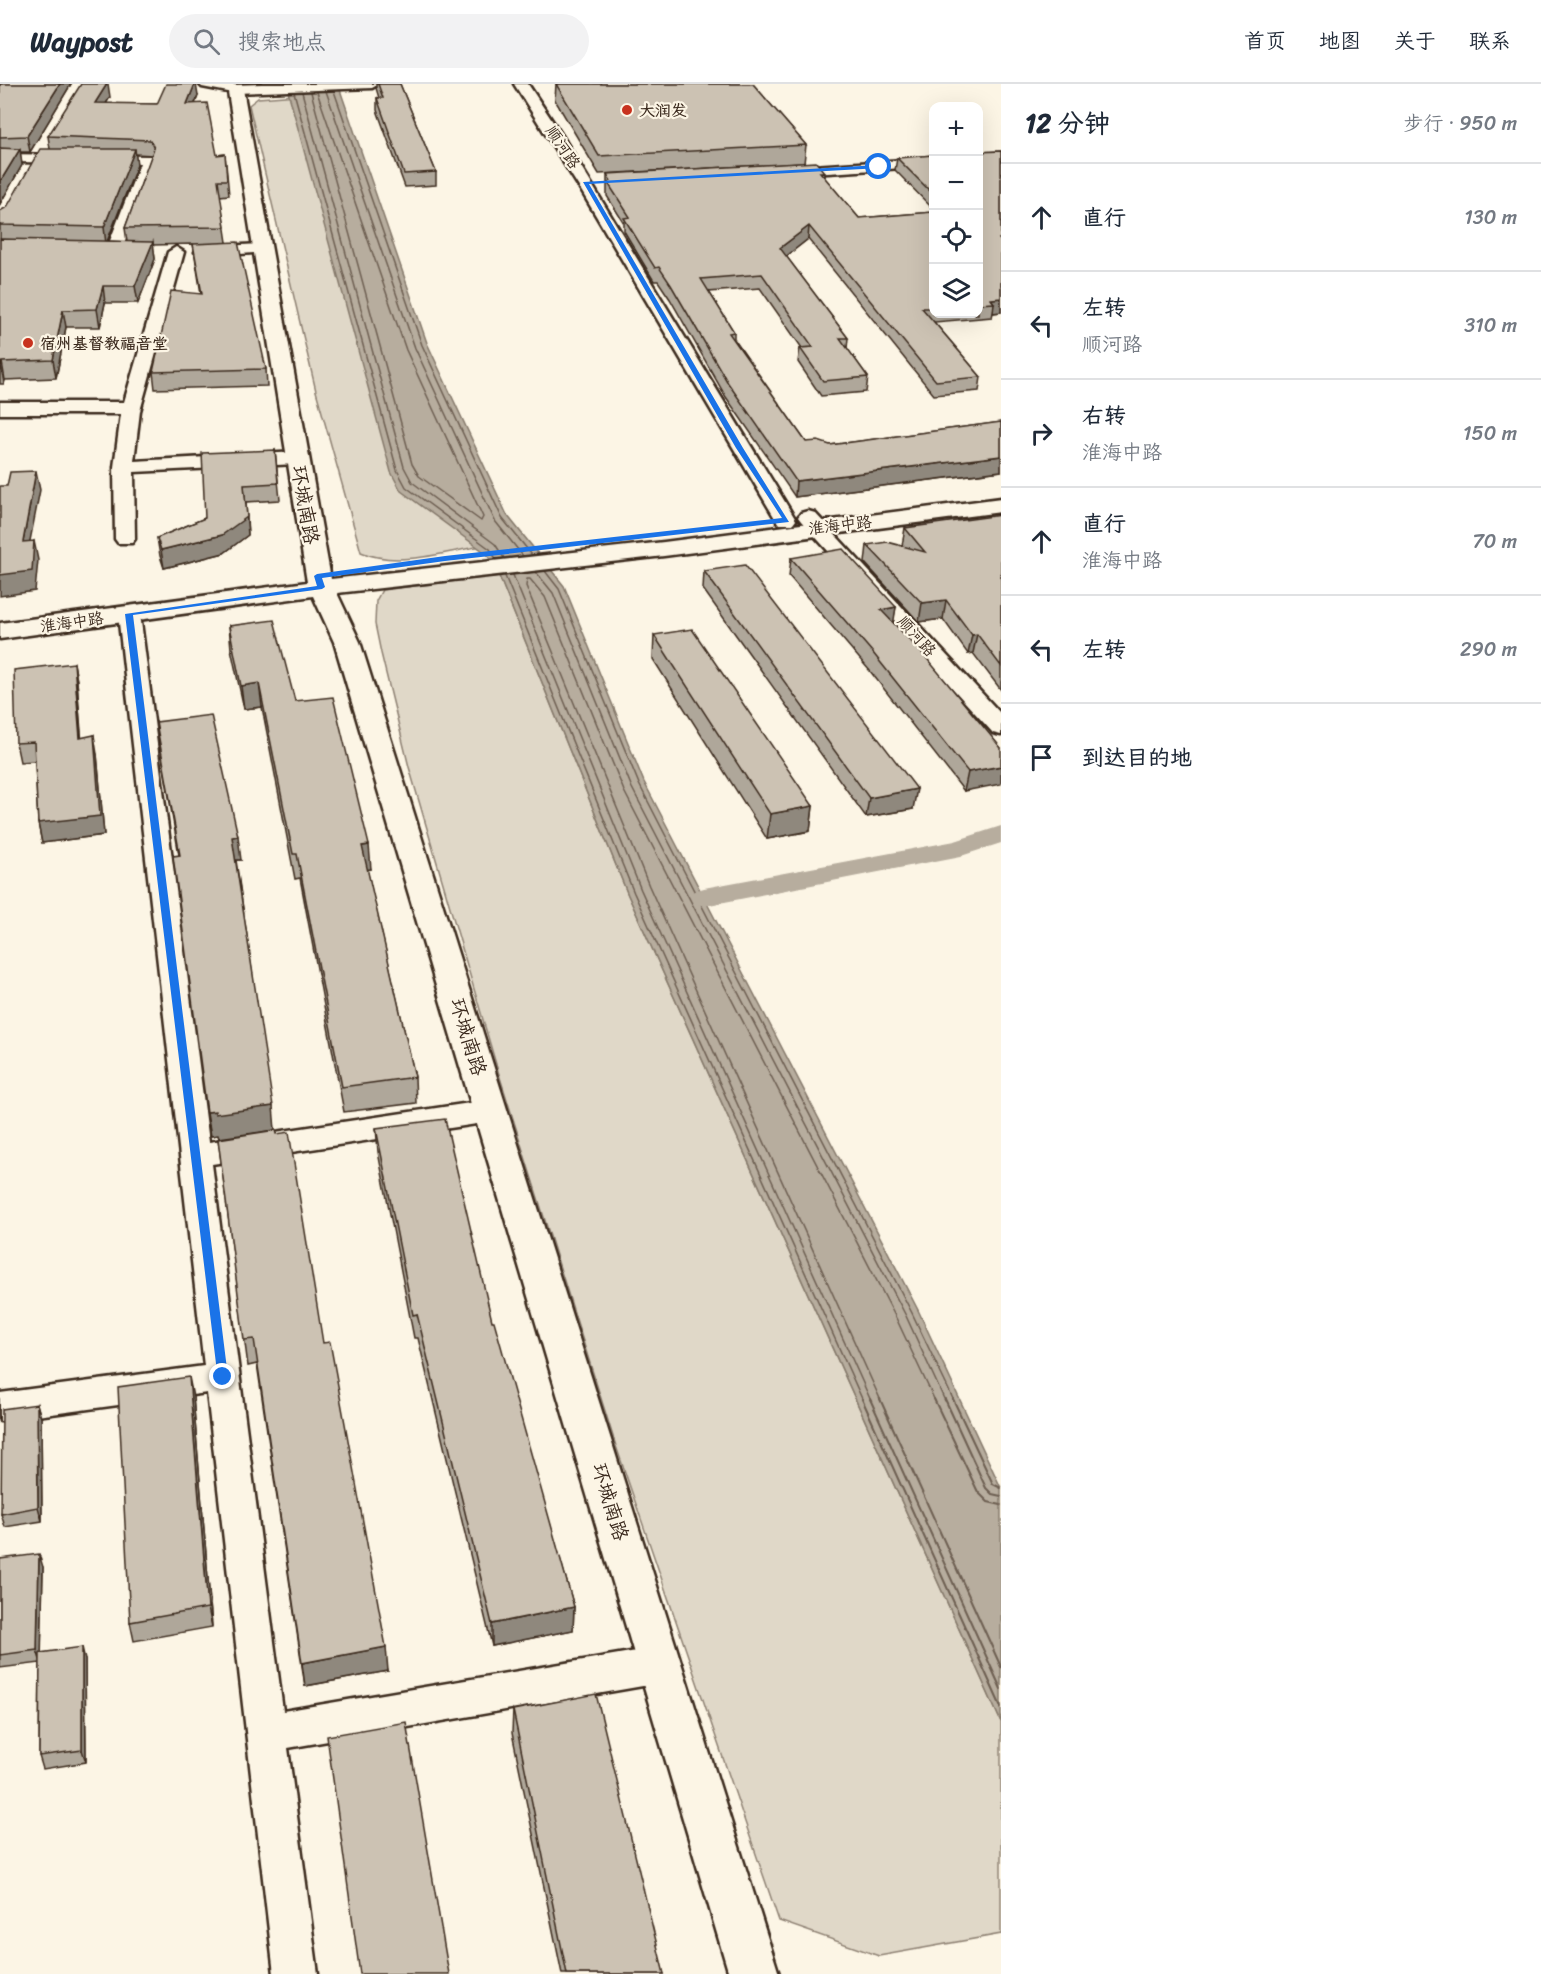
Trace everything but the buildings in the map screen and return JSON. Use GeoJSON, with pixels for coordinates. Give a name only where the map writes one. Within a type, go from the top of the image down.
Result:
{"type":"FeatureCollection","features":[{"type":"Feature","properties":{"kind":"main road","name":"环城南路"},"geometry":{"type":"LineString","coordinates":[[235,88],[320,582],[347,642],[754,1974]]}},
{"type":"Feature","properties":{"kind":"main road","name":"淮海中路"},"geometry":{"type":"LineString","coordinates":[[0,616],[551,555],[1001,494]]}},
{"type":"Feature","properties":{"kind":"main road","name":"淮海中路"},"geometry":{"type":"LineString","coordinates":[[551,555],[804,521],[1001,505]]}},
{"type":"Feature","properties":{"kind":"main road","name":"淮海中路"},"geometry":{"type":"LineString","coordinates":[[0,632],[129,614],[320,582]]}},
{"type":"Feature","properties":{"kind":"street"},"geometry":{"type":"LineString","coordinates":[[235,88],[372,84]]}},
{"type":"Feature","properties":{"kind":"street","name":"顺河路"},"geometry":{"type":"LineString","coordinates":[[521,84],[592,182],[739,448],[804,521],[1001,728]]}},
{"type":"Feature","properties":{"kind":"street"},"geometry":{"type":"LineString","coordinates":[[26,177],[46,141]]}},
{"type":"Feature","properties":{"kind":"street"},"geometry":{"type":"LineString","coordinates":[[0,158],[145,159],[147,163],[109,251],[135,252]]}},
{"type":"Feature","properties":{"kind":"street"},"geometry":{"type":"LineString","coordinates":[[773,172],[929,162]]}},
{"type":"Feature","properties":{"kind":"street"},"geometry":{"type":"LineString","coordinates":[[156,252],[261,249]]}},
{"type":"Feature","properties":{"kind":"street"},"geometry":{"type":"LineString","coordinates":[[125,539],[124,467],[132,408],[176,252]]}},
{"type":"Feature","properties":{"kind":"street"},"geometry":{"type":"LineString","coordinates":[[0,408],[132,408]]}},
{"type":"Feature","properties":{"kind":"street"},"geometry":{"type":"LineString","coordinates":[[124,467],[297,458]]}},
{"type":"Feature","properties":{"kind":"street"},"geometry":{"type":"LineString","coordinates":[[129,614],[296,1974]]}},
{"type":"Feature","properties":{"kind":"street"},"geometry":{"type":"LineString","coordinates":[[196,1155],[490,1111]]}},
{"type":"Feature","properties":{"kind":"street"},"geometry":{"type":"LineString","coordinates":[[0,1407],[223,1377]]}},
{"type":"Feature","properties":{"kind":"street"},"geometry":{"type":"LineString","coordinates":[[266,1733],[660,1665]]}},
{"type":"Feature","properties":{"kind":"shaded area"},"geometry":{"type":"Polygon","coordinates":[[[298,95],[482,546],[405,559],[375,557],[361,552],[316,391],[249,105],[258,98],[298,95]]]}},
{"type":"Feature","properties":{"kind":"shaded area"},"geometry":{"type":"Polygon","coordinates":[[[499,576],[628,895],[1001,1722],[1001,1934],[879,1956],[779,1921],[616,1446],[498,1071],[409,767],[381,653],[375,624],[376,601],[382,590],[499,576]]]}},
{"type":"Feature","properties":{"kind":"water"},"geometry":{"type":"Polygon","coordinates":[[[286,84],[338,84],[427,343],[507,515],[564,586],[644,782],[918,1310],[1001,1488],[1001,1722],[628,895],[499,576],[487,554],[401,491],[391,472],[286,84]]]}},
{"type":"Feature","properties":{"kind":"waterway"},"geometry":{"type":"LineString","coordinates":[[704,897],[961,848],[1001,834]]}},
{"type":"Feature","properties":{"kind":"place","name":"大润发"},"geometry":{"type":"Point","coordinates":[627,110]}},
{"type":"Feature","properties":{"kind":"place","name":"宿州基督教福音堂"},"geometry":{"type":"Point","coordinates":[28,343]}},
{"type":"Feature","properties":{"kind":"route"},"geometry":{"type":"LineString","coordinates":[[223,1377],[129,614],[322,587],[317,576],[445,558],[786,520],[739,448],[697,377],[671,326],[586,182],[879,167]]}}]}
